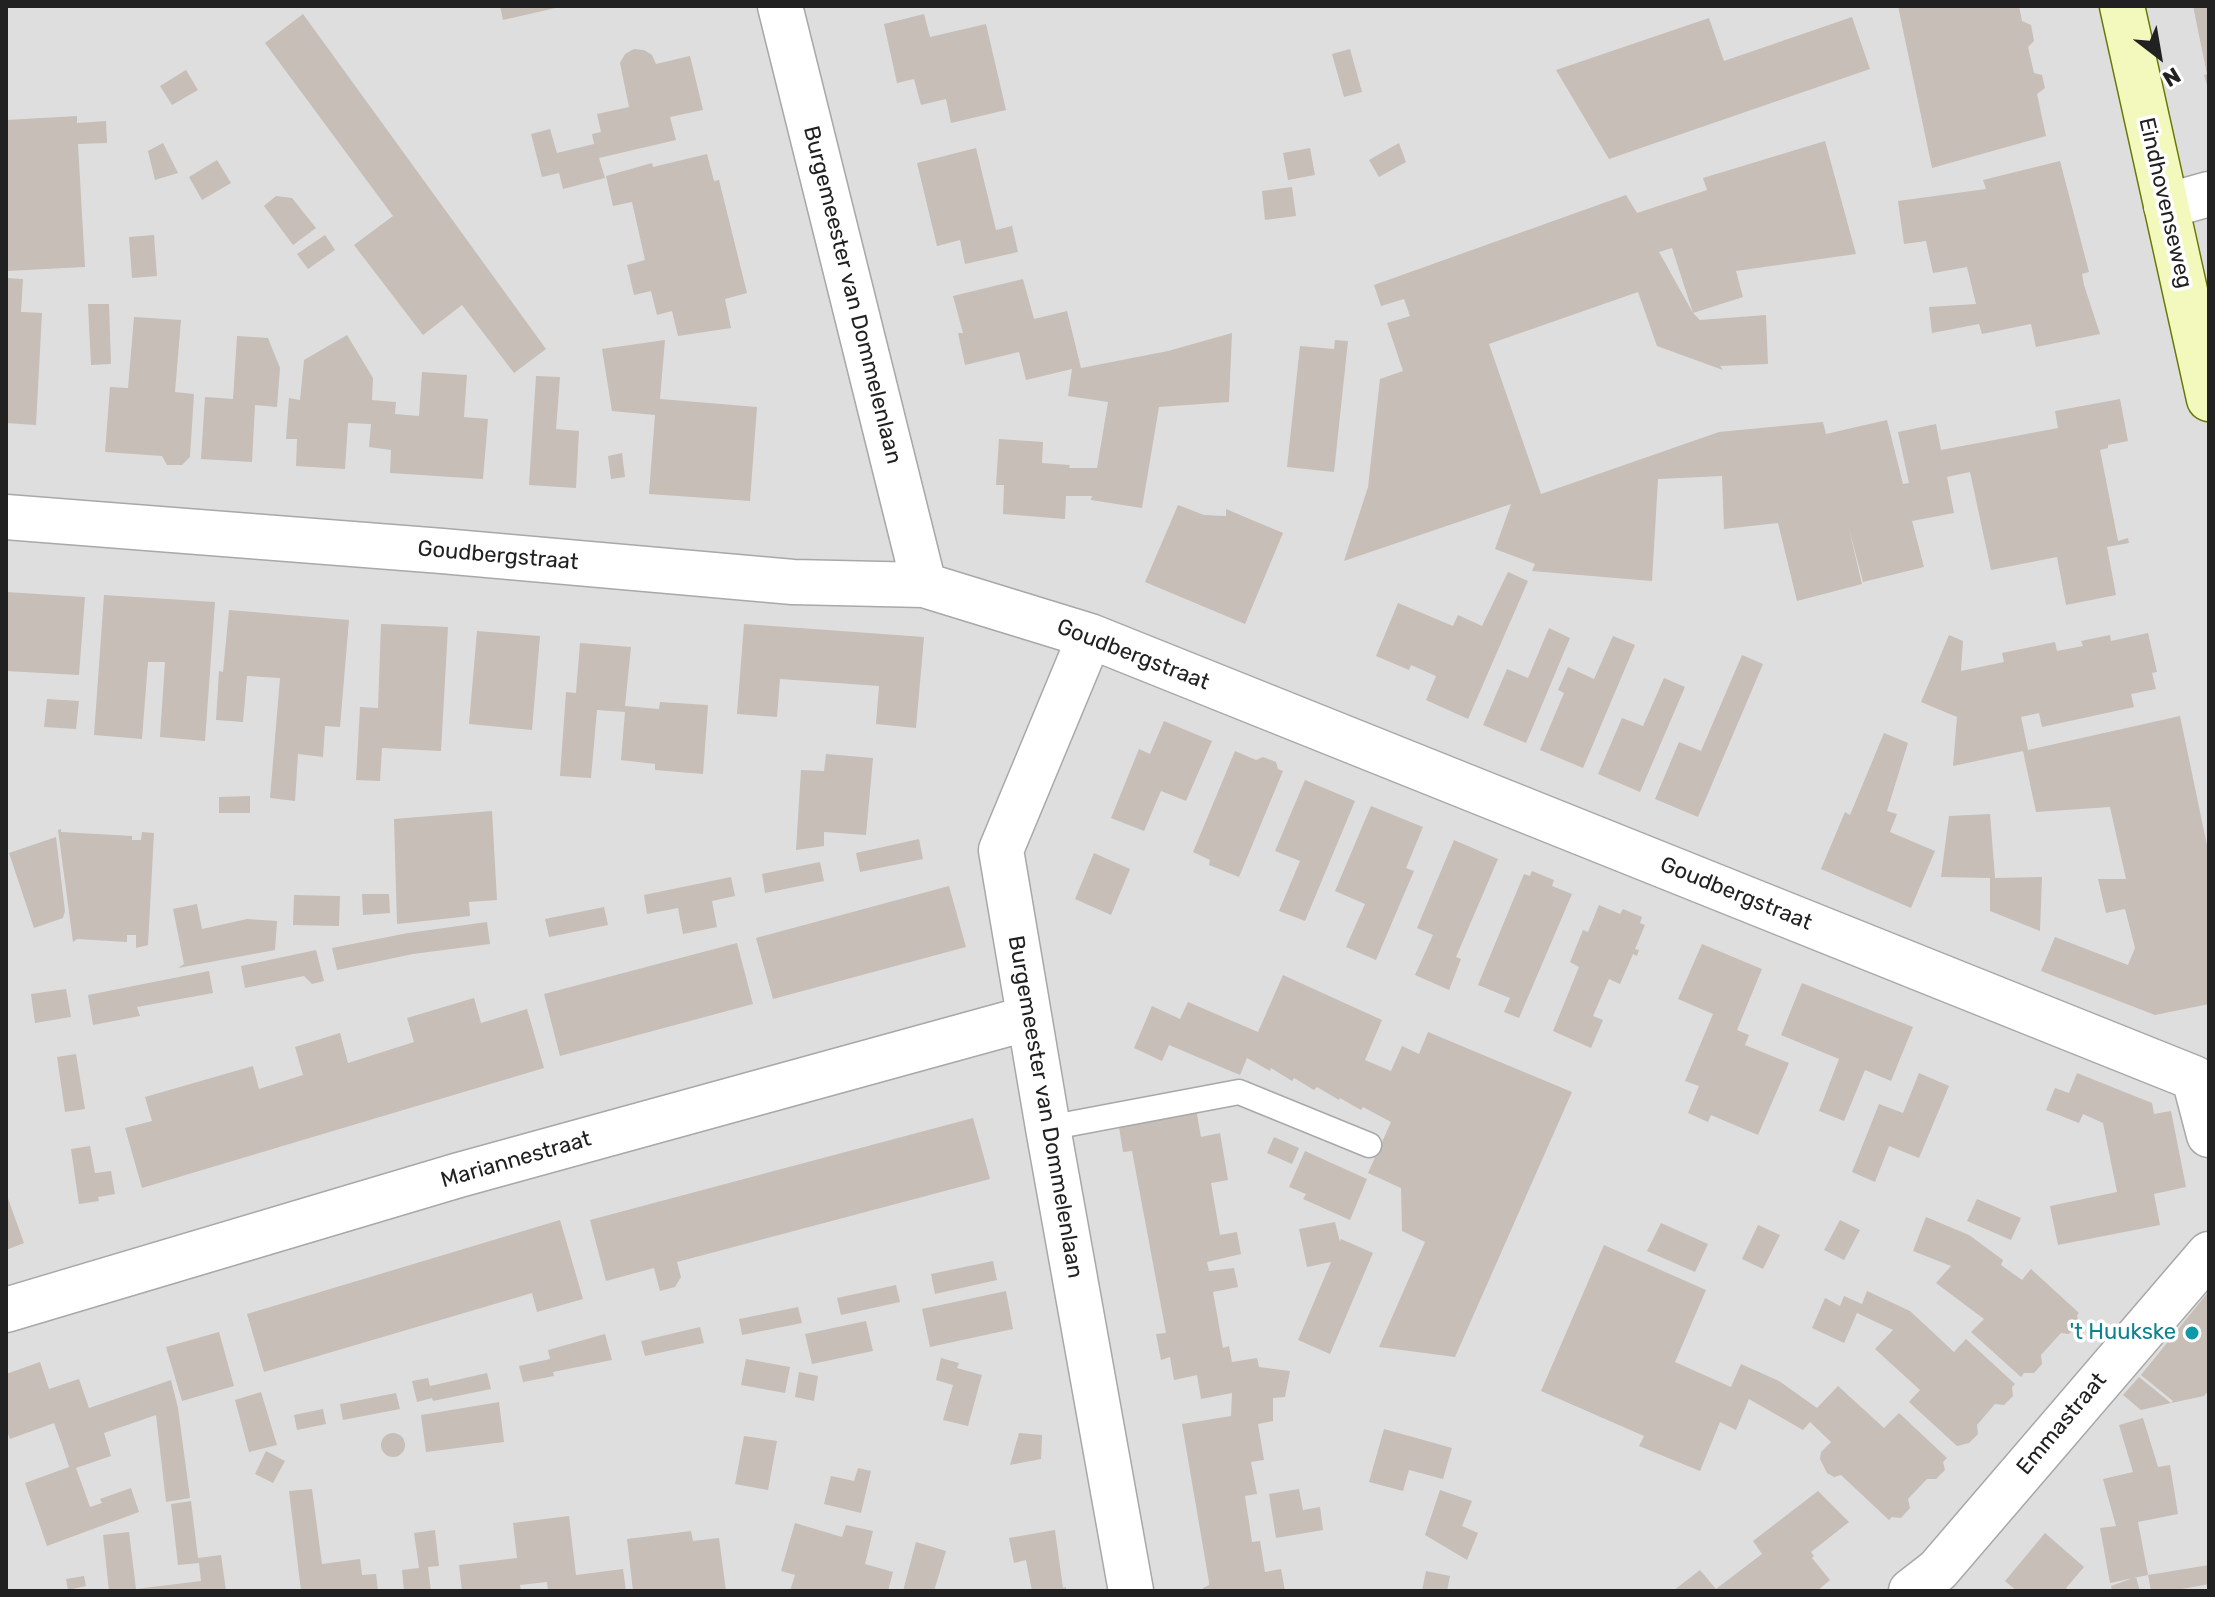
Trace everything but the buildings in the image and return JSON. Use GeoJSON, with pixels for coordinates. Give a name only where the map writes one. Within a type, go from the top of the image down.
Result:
{"type":"FeatureCollection","features":[{"type":"Feature","properties":{"kind":"main road","name":"Eindhovenseweg"},"geometry":{"type":"LineString","coordinates":[[2122,6],[2209,399]]}},
{"type":"Feature","properties":{"kind":"street","name":"Burgemeester van Dommelenlaan"},"geometry":{"type":"LineString","coordinates":[[780,6],[924,585]]}},
{"type":"Feature","properties":{"kind":"street"},"geometry":{"type":"LineString","coordinates":[[2166,206],[2209,194]]}},
{"type":"Feature","properties":{"kind":"street","name":"Goudbergstraat"},"geometry":{"type":"LineString","coordinates":[[6,517],[793,582],[924,585],[1090,636],[2194,1078],[2209,1135]]}},
{"type":"Feature","properties":{"kind":"street","name":"Burgemeester van Dommelenlaan"},"geometry":{"type":"LineString","coordinates":[[1090,636],[1001,850],[1131,1591]]}},
{"type":"Feature","properties":{"kind":"street","name":"Mariannestraat"},"geometry":{"type":"LineString","coordinates":[[6,1310],[474,1171],[1029,1018]]}},
{"type":"Feature","properties":{"kind":"street","name":"Emmastraat"},"geometry":{"type":"LineString","coordinates":[[1935,1584],[2209,1254]]}},
{"type":"Feature","properties":{"kind":"lane"},"geometry":{"type":"LineString","coordinates":[[1048,1128],[1239,1092],[1369,1145]]}},
{"type":"Feature","properties":{"kind":"shaded area"},"geometry":{"type":"Polygon","coordinates":[[[6,6],[2209,6],[2209,1591],[6,1591],[6,6]]]}},
{"type":"Feature","properties":{"kind":"place","name":"'t Huukske"},"geometry":{"type":"Point","coordinates":[2192,1333]}}]}
